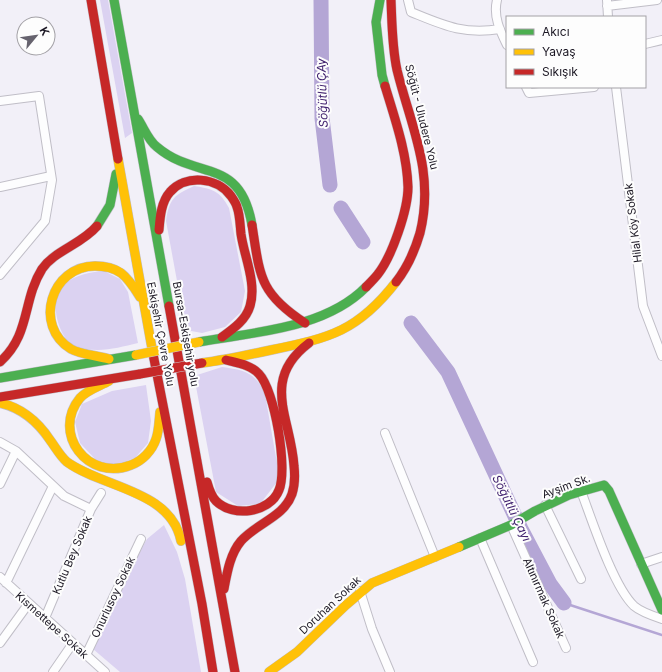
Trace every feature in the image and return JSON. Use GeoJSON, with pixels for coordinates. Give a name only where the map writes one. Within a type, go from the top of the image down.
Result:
{"type":"FeatureCollection","features":[{"type":"Feature","properties":{"kind":"main road","name":"Eskişehir Çevre Yolu"},"geometry":{"type":"LineString","coordinates":[[91,0],[143,302],[202,604],[213,672]]}},
{"type":"Feature","properties":{"kind":"main road","name":"Bursa-Eskişehir yolu"},"geometry":{"type":"LineString","coordinates":[[114,0],[235,672]]}},
{"type":"Feature","properties":{"kind":"main road"},"geometry":{"type":"LineString","coordinates":[[0,378],[136,355],[222,337],[305,323],[333,310],[358,295],[379,273],[395,241],[403,218],[408,188],[406,162],[382,75],[376,22],[380,0]]}},
{"type":"Feature","properties":{"kind":"main road","name":"Söğüt - Uludere Yolu"},"geometry":{"type":"LineString","coordinates":[[0,397],[226,360],[309,343],[336,333],[352,324],[378,303],[395,284],[412,255],[423,216],[425,178],[420,148],[397,68],[392,35],[391,0]]}},
{"type":"Feature","properties":{"kind":"main road"},"geometry":{"type":"LineString","coordinates":[[135,113],[156,146],[189,165],[216,172],[231,179],[241,192],[248,208],[263,285],[270,296],[287,312],[305,323]]}},
{"type":"Feature","properties":{"kind":"main road"},"geometry":{"type":"LineString","coordinates":[[0,362],[14,349],[23,332],[29,298],[44,266],[63,251],[78,243],[101,223],[115,190],[117,149]]}},
{"type":"Feature","properties":{"kind":"main road"},"geometry":{"type":"LineString","coordinates":[[158,249],[159,229],[165,202],[169,193],[176,187],[191,180],[200,179],[216,184],[229,194],[236,206],[247,262],[252,300],[243,320],[222,337]]}},
{"type":"Feature","properties":{"kind":"main road"},"geometry":{"type":"LineString","coordinates":[[109,359],[71,349],[56,334],[50,318],[52,300],[57,286],[66,275],[85,266],[105,266],[121,273],[132,285],[143,302]]}},
{"type":"Feature","properties":{"kind":"main road"},"geometry":{"type":"LineString","coordinates":[[222,600],[228,568],[238,547],[253,530],[282,509],[292,493],[296,473],[280,392],[282,377],[287,365],[296,353],[309,343]]}},
{"type":"Feature","properties":{"kind":"main road"},"geometry":{"type":"LineString","coordinates":[[197,459],[210,490],[217,502],[227,509],[235,512],[261,508],[279,491],[282,481],[283,463],[270,393],[263,379],[256,371],[244,364],[226,360]]}},
{"type":"Feature","properties":{"kind":"main road"},"geometry":{"type":"LineString","coordinates":[[109,380],[80,398],[73,410],[70,426],[73,443],[77,450],[84,459],[101,468],[113,471],[122,470],[147,455],[156,437],[161,399]]}},
{"type":"Feature","properties":{"kind":"main road"},"geometry":{"type":"LineString","coordinates":[[0,403],[11,404],[31,419],[47,436],[62,457],[75,466],[108,483],[135,493],[165,511],[176,524],[202,604]]}},
{"type":"Feature","properties":{"kind":"main road","name":"Ayşim Sk."},"geometry":{"type":"LineString","coordinates":[[480,538],[511,525],[545,505],[580,491],[604,486],[609,490],[641,564]]}},
{"type":"Feature","properties":{"kind":"main road","name":"Doruhan Sokak"},"geometry":{"type":"LineString","coordinates":[[271,672],[314,637],[360,591],[372,583],[480,538]]}},
{"type":"Feature","properties":{"kind":"main road"},"geometry":{"type":"LineString","coordinates":[[641,564],[662,610]]}},
{"type":"Feature","properties":{"kind":"street"},"geometry":{"type":"LineString","coordinates":[[408,0],[410,12],[448,27],[480,32],[500,29]]}},
{"type":"Feature","properties":{"kind":"street"},"geometry":{"type":"LineString","coordinates":[[497,0],[495,7],[500,29],[506,43]]}},
{"type":"Feature","properties":{"kind":"street"},"geometry":{"type":"LineString","coordinates":[[608,16],[607,3],[658,0]]}},
{"type":"Feature","properties":{"kind":"street"},"geometry":{"type":"LineString","coordinates":[[646,44],[662,40]]}},
{"type":"Feature","properties":{"kind":"street"},"geometry":{"type":"LineString","coordinates":[[526,88],[529,93],[583,88]]}},
{"type":"Feature","properties":{"kind":"street","name":"Hilal Köy Sokak"},"geometry":{"type":"LineString","coordinates":[[616,88],[642,306],[662,356]]}},
{"type":"Feature","properties":{"kind":"street"},"geometry":{"type":"LineString","coordinates":[[0,101],[39,96],[51,176],[45,221],[0,275]]}},
{"type":"Feature","properties":{"kind":"street"},"geometry":{"type":"LineString","coordinates":[[0,187],[51,176]]}},
{"type":"Feature","properties":{"kind":"street"},"geometry":{"type":"LineString","coordinates":[[384,433],[434,557]]}},
{"type":"Feature","properties":{"kind":"street"},"geometry":{"type":"LineString","coordinates":[[0,442],[16,451],[64,496],[91,510]]}},
{"type":"Feature","properties":{"kind":"street"},"geometry":{"type":"LineString","coordinates":[[0,484],[16,451]]}},
{"type":"Feature","properties":{"kind":"street"},"geometry":{"type":"LineString","coordinates":[[6,583],[53,486]]}},
{"type":"Feature","properties":{"kind":"street"},"geometry":{"type":"LineString","coordinates":[[580,491],[615,577],[627,596],[634,606],[662,619]]}},
{"type":"Feature","properties":{"kind":"street","name":"Kutlu Bey Sokak"},"geometry":{"type":"LineString","coordinates":[[45,618],[91,510],[101,493]]}},
{"type":"Feature","properties":{"kind":"street"},"geometry":{"type":"LineString","coordinates":[[545,505],[581,579]]}},
{"type":"Feature","properties":{"kind":"street","name":"Altınırmak Sokak"},"geometry":{"type":"LineString","coordinates":[[511,525],[566,648]]}},
{"type":"Feature","properties":{"kind":"street"},"geometry":{"type":"LineString","coordinates":[[480,538],[533,662]]}},
{"type":"Feature","properties":{"kind":"street","name":"Onurlusoy Sokak"},"geometry":{"type":"LineString","coordinates":[[86,655],[141,539]]}},
{"type":"Feature","properties":{"kind":"street"},"geometry":{"type":"LineString","coordinates":[[641,564],[662,557]]}},
{"type":"Feature","properties":{"kind":"street","name":"Kısmettepe Sokak"},"geometry":{"type":"LineString","coordinates":[[0,577],[105,672]]}},
{"type":"Feature","properties":{"kind":"street"},"geometry":{"type":"LineString","coordinates":[[360,591],[372,630],[390,672]]}},
{"type":"Feature","properties":{"kind":"street"},"geometry":{"type":"LineString","coordinates":[[0,643],[29,604]]}},
{"type":"Feature","properties":{"kind":"street"},"geometry":{"type":"LineString","coordinates":[[53,672],[73,643]]}},
{"type":"Feature","properties":{"kind":"shaded area"},"geometry":{"type":"Polygon","coordinates":[[[100,0],[108,0],[132,133],[125,138],[100,0]]]}},
{"type":"Feature","properties":{"kind":"shaded area"},"geometry":{"type":"Polygon","coordinates":[[[194,186],[206,188],[219,194],[229,208],[245,291],[241,312],[225,327],[202,333],[186,330],[166,221],[171,203],[177,195],[194,186]]]}},
{"type":"Feature","properties":{"kind":"shaded area"},"geometry":{"type":"Polygon","coordinates":[[[104,271],[120,279],[128,292],[138,343],[99,350],[91,350],[75,346],[63,335],[59,326],[56,298],[59,290],[64,284],[78,276],[104,271]]]}},
{"type":"Feature","properties":{"kind":"shaded area"},"geometry":{"type":"Polygon","coordinates":[[[222,367],[237,369],[248,373],[257,381],[265,394],[278,469],[277,482],[260,504],[238,506],[216,492],[194,376],[222,367]]]}},
{"type":"Feature","properties":{"kind":"shaded area"},"geometry":{"type":"Polygon","coordinates":[[[146,385],[151,421],[148,443],[135,458],[115,465],[96,460],[80,443],[75,422],[82,404],[112,391],[146,385]]]}},
{"type":"Feature","properties":{"kind":"shaded area"},"geometry":{"type":"Polygon","coordinates":[[[164,525],[177,552],[185,579],[201,672],[120,672],[93,649],[131,567],[147,539],[164,525]]]}},
{"type":"Feature","properties":{"kind":"waterway","name":"Söğütlü ÇAy"},"geometry":{"type":"LineString","coordinates":[[321,0],[322,118],[330,185]]}},
{"type":"Feature","properties":{"kind":"waterway","name":"Söğütlü ÇAy"},"geometry":{"type":"LineString","coordinates":[[341,208],[363,242]]}},
{"type":"Feature","properties":{"kind":"waterway","name":"Söğütlü Çayı"},"geometry":{"type":"LineString","coordinates":[[411,323],[448,372],[521,529],[550,584],[564,603]]}},
{"type":"Feature","properties":{"kind":"waterway","name":"Söğütlü Çayı"},"geometry":{"type":"LineString","coordinates":[[564,603],[662,635]]}},
{"type":"Feature","properties":{"kind":"traffic: fast"},"geometry":{"type":"LineString","coordinates":[[114,0],[169,306]]}},
{"type":"Feature","properties":{"kind":"traffic: fast"},"geometry":{"type":"LineString","coordinates":[[380,0],[376,22],[382,75],[385,86]]}},
{"type":"Feature","properties":{"kind":"traffic: fast"},"geometry":{"type":"LineString","coordinates":[[138,119],[157,147],[172,157],[187,164],[215,173],[227,179],[238,188],[246,203],[252,225]]}},
{"type":"Feature","properties":{"kind":"traffic: fast"},"geometry":{"type":"LineString","coordinates":[[97,226],[110,205],[116,174]]}},
{"type":"Feature","properties":{"kind":"traffic: fast"},"geometry":{"type":"LineString","coordinates":[[199,342],[265,331],[309,320],[330,312],[349,301],[366,287]]}},
{"type":"Feature","properties":{"kind":"traffic: fast"},"geometry":{"type":"LineString","coordinates":[[0,378],[136,355]]}},
{"type":"Feature","properties":{"kind":"traffic: fast"},"geometry":{"type":"LineString","coordinates":[[459,547],[511,525],[535,511],[569,495],[604,485],[609,491],[662,610]]}},
{"type":"Feature","properties":{"kind":"traffic: slow"},"geometry":{"type":"LineString","coordinates":[[118,159],[153,354]]}},
{"type":"Feature","properties":{"kind":"traffic: slow"},"geometry":{"type":"LineString","coordinates":[[109,359],[75,351],[59,339],[53,326],[50,313],[52,299],[58,286],[67,276],[80,269],[102,266],[118,271],[124,275],[140,297]]}},
{"type":"Feature","properties":{"kind":"traffic: slow"},"geometry":{"type":"LineString","coordinates":[[202,363],[292,346],[341,330],[369,312],[396,282]]}},
{"type":"Feature","properties":{"kind":"traffic: slow"},"geometry":{"type":"LineString","coordinates":[[136,355],[199,342]]}},
{"type":"Feature","properties":{"kind":"traffic: slow"},"geometry":{"type":"LineString","coordinates":[[109,381],[83,395],[72,412],[70,426],[72,439],[78,451],[88,460],[101,467],[115,468],[131,465],[139,461],[146,455],[156,439],[160,412]]}},
{"type":"Feature","properties":{"kind":"traffic: slow"},"geometry":{"type":"LineString","coordinates":[[0,403],[15,408],[35,422],[67,462],[82,471],[150,500],[164,511],[175,524],[181,541]]}},
{"type":"Feature","properties":{"kind":"traffic: slow"},"geometry":{"type":"LineString","coordinates":[[269,672],[297,652],[346,605],[372,583],[459,547]]}},
{"type":"Feature","properties":{"kind":"traffic: jam"},"geometry":{"type":"LineString","coordinates":[[91,0],[118,159]]}},
{"type":"Feature","properties":{"kind":"traffic: jam"},"geometry":{"type":"LineString","coordinates":[[391,0],[392,35],[395,61],[419,150],[425,190],[424,211],[416,246],[404,271],[396,282]]}},
{"type":"Feature","properties":{"kind":"traffic: jam"},"geometry":{"type":"LineString","coordinates":[[366,287],[378,274],[394,245],[405,208],[408,187],[403,149],[385,86]]}},
{"type":"Feature","properties":{"kind":"traffic: jam"},"geometry":{"type":"LineString","coordinates":[[159,230],[162,210],[167,196],[176,186],[184,182],[201,180],[218,185],[231,196],[237,206],[241,234],[251,279],[252,297],[250,306],[245,316],[239,324],[222,337]]}},
{"type":"Feature","properties":{"kind":"traffic: jam"},"geometry":{"type":"LineString","coordinates":[[252,225],[257,258],[264,282],[278,302],[305,323]]}},
{"type":"Feature","properties":{"kind":"traffic: jam"},"geometry":{"type":"LineString","coordinates":[[0,362],[10,351],[22,329],[31,293],[42,269],[54,257],[84,238],[97,226]]}},
{"type":"Feature","properties":{"kind":"traffic: jam"},"geometry":{"type":"LineString","coordinates":[[169,306],[235,672]]}},
{"type":"Feature","properties":{"kind":"traffic: jam"},"geometry":{"type":"LineString","coordinates":[[224,589],[226,577],[237,546],[247,535],[283,509],[292,494],[295,476],[292,448],[282,400],[282,386],[286,371],[294,357],[309,343]]}},
{"type":"Feature","properties":{"kind":"traffic: jam"},"geometry":{"type":"LineString","coordinates":[[153,354],[202,604],[213,672]]}},
{"type":"Feature","properties":{"kind":"traffic: jam"},"geometry":{"type":"LineString","coordinates":[[207,482],[211,495],[216,501],[232,510],[241,511],[260,508],[268,504],[279,490],[281,480],[282,465],[278,430],[275,413],[265,383],[259,374],[252,368],[226,360]]}},
{"type":"Feature","properties":{"kind":"traffic: jam"},"geometry":{"type":"LineString","coordinates":[[140,374],[202,363]]}},
{"type":"Feature","properties":{"kind":"traffic: jam"},"geometry":{"type":"LineString","coordinates":[[0,397],[140,374]]}}]}
